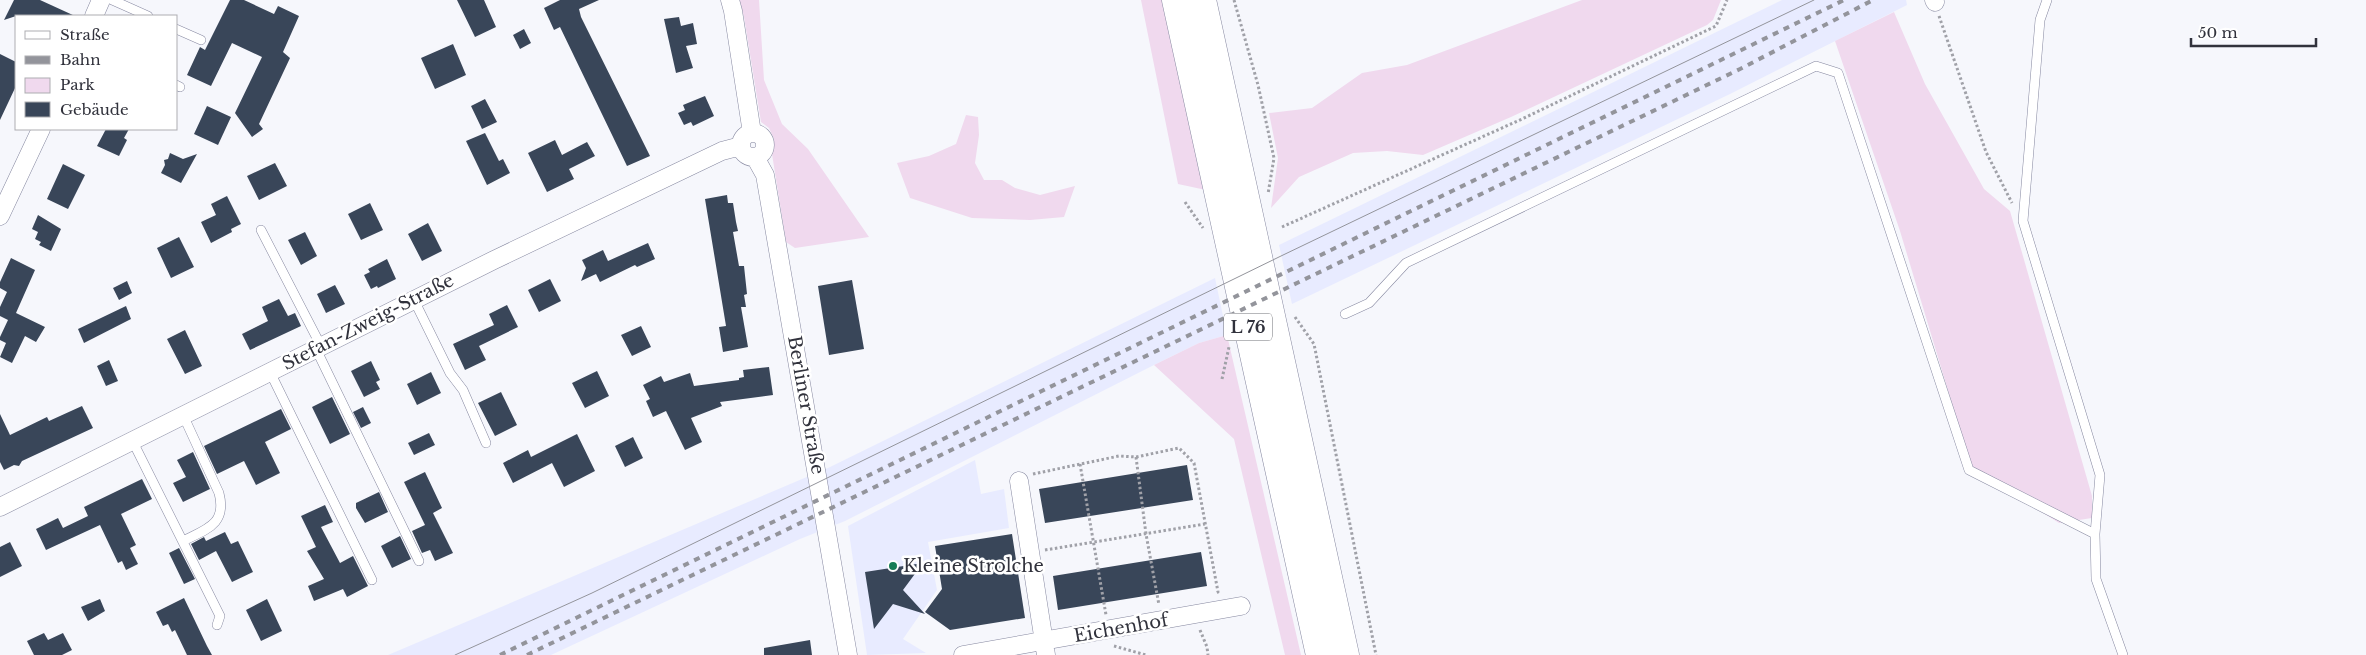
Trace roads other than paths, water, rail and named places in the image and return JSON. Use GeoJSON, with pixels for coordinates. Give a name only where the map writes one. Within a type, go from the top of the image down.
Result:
{"type":"FeatureCollection","features":[{"type":"Feature","properties":{"kind":"main road","name":"L 76"},"geometry":{"type":"LineString","coordinates":[[1176,0],[1320,655]]}},
{"type":"Feature","properties":{"kind":"main road","name":"L 76"},"geometry":{"type":"LineString","coordinates":[[1202,0],[1345,655]]}},
{"type":"Feature","properties":{"kind":"street"},"geometry":{"type":"LineString","coordinates":[[730,0],[733,11],[746,140]]}},
{"type":"Feature","properties":{"kind":"street"},"geometry":{"type":"LineString","coordinates":[[0,216],[41,130]]}},
{"type":"Feature","properties":{"kind":"street","name":"Berliner Straße"},"geometry":{"type":"LineString","coordinates":[[746,140],[745,155],[755,158],[765,175],[848,655]]}},
{"type":"Feature","properties":{"kind":"street","name":"Stefan-Zweig-Straße"},"geometry":{"type":"LineString","coordinates":[[0,506],[318,347],[746,140]]}},
{"type":"Feature","properties":{"kind":"street"},"geometry":{"type":"LineString","coordinates":[[1019,481],[1045,648]]}},
{"type":"Feature","properties":{"kind":"street","name":"Eichenhof"},"geometry":{"type":"LineString","coordinates":[[963,655],[1045,648],[1108,630],[1241,606]]}},
{"type":"Feature","properties":{"kind":"lane"},"geometry":{"type":"LineString","coordinates":[[2047,0],[2040,20],[2022,220],[2100,476],[2095,534],[2096,579],[2123,655]]}},
{"type":"Feature","properties":{"kind":"lane"},"geometry":{"type":"LineString","coordinates":[[98,4],[144,15]]}},
{"type":"Feature","properties":{"kind":"lane"},"geometry":{"type":"LineString","coordinates":[[178,31],[201,40]]}},
{"type":"Feature","properties":{"kind":"lane"},"geometry":{"type":"LineString","coordinates":[[1345,314],[1369,303],[1406,263],[1816,66],[1838,73],[1969,470],[2095,534]]}},
{"type":"Feature","properties":{"kind":"lane"},"geometry":{"type":"LineString","coordinates":[[260,230],[318,347],[419,561]]}},
{"type":"Feature","properties":{"kind":"lane"},"geometry":{"type":"LineString","coordinates":[[414,300],[450,373],[463,390],[486,443]]}},
{"type":"Feature","properties":{"kind":"lane"},"geometry":{"type":"LineString","coordinates":[[270,372],[372,580]]}},
{"type":"Feature","properties":{"kind":"lane"},"geometry":{"type":"LineString","coordinates":[[183,415],[219,493],[222,505],[221,515],[210,528],[183,541]]}},
{"type":"Feature","properties":{"kind":"lane"},"geometry":{"type":"LineString","coordinates":[[132,440],[220,616],[217,625]]}},
{"type":"Feature","properties":{"kind":"tram line"},"geometry":{"type":"LineString","coordinates":[[455,655],[592,593],[1281,256],[1814,0]]}},
{"type":"Feature","properties":{"kind":"railway"},"geometry":{"type":"LineString","coordinates":[[500,655],[1844,0]]}},
{"type":"Feature","properties":{"kind":"railway"},"geometry":{"type":"LineString","coordinates":[[527,655],[1740,69],[1873,0]]}},
{"type":"Feature","properties":{"kind":"place","name":"Kleine Strolche"},"geometry":{"type":"Point","coordinates":[893,566]}}]}
